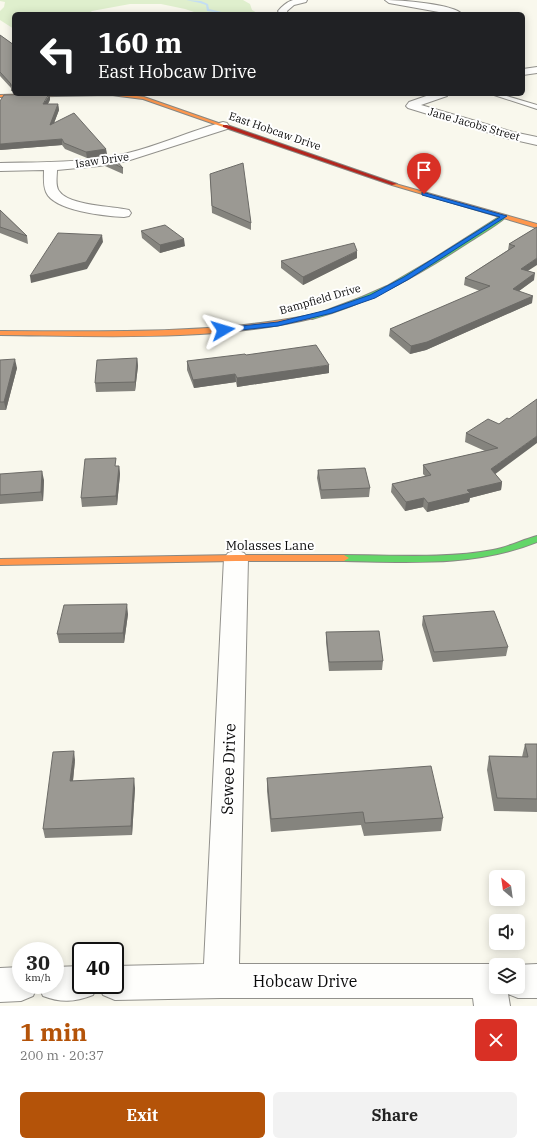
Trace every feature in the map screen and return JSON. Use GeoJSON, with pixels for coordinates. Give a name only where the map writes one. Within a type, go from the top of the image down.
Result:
{"type":"FeatureCollection","features":[{"type":"Feature","properties":{"kind":"street"},"geometry":{"type":"LineString","coordinates":[[283,12],[291,3],[302,0]]}},
{"type":"Feature","properties":{"kind":"street"},"geometry":{"type":"LineString","coordinates":[[390,0],[453,12]]}},
{"type":"Feature","properties":{"kind":"street"},"geometry":{"type":"LineString","coordinates":[[525,72],[536,71]]}},
{"type":"Feature","properties":{"kind":"street","name":"East Hobcaw Drive"},"geometry":{"type":"LineString","coordinates":[[0,96],[12,96]]}},
{"type":"Feature","properties":{"kind":"street","name":"East Hobcaw Drive"},"geometry":{"type":"LineString","coordinates":[[133,96],[166,105],[411,190],[537,226]]}},
{"type":"Feature","properties":{"kind":"street","name":"Jane Jacobs Street"},"geometry":{"type":"LineString","coordinates":[[437,96],[413,104],[412,106],[510,135],[537,141]]}},
{"type":"Feature","properties":{"kind":"street","name":"Isaw Drive"},"geometry":{"type":"LineString","coordinates":[[0,167],[51,166],[113,160],[131,156],[223,126]]}},
{"type":"Feature","properties":{"kind":"street"},"geometry":{"type":"LineString","coordinates":[[51,166],[51,192],[55,196],[77,206],[95,210],[124,213]]}},
{"type":"Feature","properties":{"kind":"street","name":"Bampfield Drive"},"geometry":{"type":"LineString","coordinates":[[0,333],[181,332],[223,330],[278,324],[330,311],[372,296],[406,278],[504,216]]}},
{"type":"Feature","properties":{"kind":"street","name":"Molasses Lane"},"geometry":{"type":"LineString","coordinates":[[0,562],[236,558],[428,558],[489,555],[525,545],[537,539]]}},
{"type":"Feature","properties":{"kind":"street","name":"Sewee Drive"},"geometry":{"type":"LineString","coordinates":[[221,981],[236,558]]}},
{"type":"Feature","properties":{"kind":"street","name":"Hobcaw Drive"},"geometry":{"type":"LineString","coordinates":[[124,983],[221,981],[489,988]]}},
{"type":"Feature","properties":{"kind":"street","name":"Hobcaw Drive"},"geometry":{"type":"LineString","coordinates":[[525,983],[537,981]]}},
{"type":"Feature","properties":{"kind":"street"},"geometry":{"type":"LineString","coordinates":[[0,985],[12,984]]}},
{"type":"Feature","properties":{"kind":"lane"},"geometry":{"type":"LineString","coordinates":[[500,96],[537,107]]}},
{"type":"Feature","properties":{"kind":"lane"},"geometry":{"type":"LineString","coordinates":[[530,106],[537,111]]}},
{"type":"Feature","properties":{"kind":"green space"},"geometry":{"type":"Polygon","coordinates":[[[243,0],[250,4],[252,10],[256,12],[194,12],[161,4],[130,4],[91,12],[12,12],[12,28],[0,20],[0,11],[4,7],[5,2],[0,1],[243,0]]]}},
{"type":"Feature","properties":{"kind":"building"},"geometry":{"type":"Polygon","coordinates":[[[0,35],[12,44],[12,85],[10,85],[11,84],[0,72],[0,35]]]}},
{"type":"Feature","properties":{"kind":"building"},"geometry":{"type":"Polygon","coordinates":[[[4,95],[48,96],[43,104],[58,104],[50,125],[74,113],[106,149],[86,152],[64,143],[62,139],[0,144],[0,101],[4,95]]]}},
{"type":"Feature","properties":{"kind":"building"},"geometry":{"type":"Polygon","coordinates":[[[114,158],[123,168],[105,160],[114,158]]]}},
{"type":"Feature","properties":{"kind":"building"},"geometry":{"type":"Polygon","coordinates":[[[243,163],[251,223],[212,206],[210,174],[243,163]]]}},
{"type":"Feature","properties":{"kind":"building"},"geometry":{"type":"Polygon","coordinates":[[[0,210],[27,236],[0,227],[0,210]]]}},
{"type":"Feature","properties":{"kind":"building"},"geometry":{"type":"Polygon","coordinates":[[[165,225],[184,239],[160,245],[141,231],[165,225]]]}},
{"type":"Feature","properties":{"kind":"building"},"geometry":{"type":"Polygon","coordinates":[[[537,227],[537,258],[521,269],[535,273],[513,289],[533,296],[427,342],[411,346],[390,329],[490,286],[465,278],[515,246],[509,244],[537,227]]]}},
{"type":"Feature","properties":{"kind":"building"},"geometry":{"type":"Polygon","coordinates":[[[58,233],[102,235],[86,262],[30,276],[58,233]]]}},
{"type":"Feature","properties":{"kind":"building"},"geometry":{"type":"Polygon","coordinates":[[[354,243],[357,251],[303,277],[281,261],[354,243]]]}},
{"type":"Feature","properties":{"kind":"building"},"geometry":{"type":"Polygon","coordinates":[[[316,345],[329,365],[237,378],[235,374],[193,380],[187,361],[246,355],[316,345]]]}},
{"type":"Feature","properties":{"kind":"building"},"geometry":{"type":"Polygon","coordinates":[[[137,358],[135,382],[95,383],[97,360],[137,358]]]}},
{"type":"Feature","properties":{"kind":"building"},"geometry":{"type":"Polygon","coordinates":[[[15,359],[4,402],[0,402],[0,360],[15,359]]]}},
{"type":"Feature","properties":{"kind":"building"},"geometry":{"type":"Polygon","coordinates":[[[537,399],[537,436],[491,469],[502,482],[467,490],[470,493],[428,503],[424,498],[406,502],[392,484],[431,475],[423,465],[498,448],[466,433],[488,419],[499,424],[507,418],[509,419],[537,399]]]}},
{"type":"Feature","properties":{"kind":"building"},"geometry":{"type":"Polygon","coordinates":[[[116,458],[115,466],[119,466],[116,496],[81,498],[85,459],[116,458]]]}},
{"type":"Feature","properties":{"kind":"building"},"geometry":{"type":"Polygon","coordinates":[[[365,468],[370,488],[321,490],[318,470],[365,468]]]}},
{"type":"Feature","properties":{"kind":"building"},"geometry":{"type":"Polygon","coordinates":[[[42,471],[41,492],[0,495],[0,474],[42,471]]]}},
{"type":"Feature","properties":{"kind":"building"},"geometry":{"type":"Polygon","coordinates":[[[127,604],[123,633],[57,634],[64,605],[127,604]]]}},
{"type":"Feature","properties":{"kind":"building"},"geometry":{"type":"Polygon","coordinates":[[[494,611],[508,647],[434,652],[423,616],[494,611]]]}},
{"type":"Feature","properties":{"kind":"building"},"geometry":{"type":"Polygon","coordinates":[[[379,631],[383,661],[329,662],[326,632],[379,631]]]}},
{"type":"Feature","properties":{"kind":"building"},"geometry":{"type":"Polygon","coordinates":[[[525,744],[537,744],[537,799],[497,798],[489,756],[528,757],[525,744]]]}},
{"type":"Feature","properties":{"kind":"building"},"geometry":{"type":"Polygon","coordinates":[[[74,751],[70,781],[134,778],[131,826],[43,829],[53,752],[74,751]]]}},
{"type":"Feature","properties":{"kind":"building"},"geometry":{"type":"Polygon","coordinates":[[[431,766],[443,818],[365,823],[363,812],[271,819],[267,778],[431,766]]]}},
{"type":"Feature","properties":{"kind":"waterway"},"geometry":{"type":"LineString","coordinates":[[187,0],[201,2],[207,5],[208,10],[218,12]]}},
{"type":"Feature","properties":{"kind":"traffic: fast"},"geometry":{"type":"LineString","coordinates":[[312,317],[365,299],[389,287],[435,261],[504,216]]}},
{"type":"Feature","properties":{"kind":"traffic: fast"},"geometry":{"type":"LineString","coordinates":[[344,558],[417,559],[468,556],[493,553],[516,547],[537,539]]}},
{"type":"Feature","properties":{"kind":"traffic: slow"},"geometry":{"type":"LineString","coordinates":[[0,96],[12,96]]}},
{"type":"Feature","properties":{"kind":"traffic: slow"},"geometry":{"type":"LineString","coordinates":[[128,96],[144,98],[225,126]]}},
{"type":"Feature","properties":{"kind":"traffic: slow"},"geometry":{"type":"LineString","coordinates":[[394,184],[537,226]]}},
{"type":"Feature","properties":{"kind":"traffic: slow"},"geometry":{"type":"LineString","coordinates":[[0,333],[156,333],[234,328],[273,324],[312,317]]}},
{"type":"Feature","properties":{"kind":"traffic: slow"},"geometry":{"type":"LineString","coordinates":[[0,562],[236,558],[344,558]]}},
{"type":"Feature","properties":{"kind":"traffic: jam"},"geometry":{"type":"LineString","coordinates":[[225,126],[394,184]]}},
{"type":"Feature","properties":{"kind":"route"},"geometry":{"type":"LineString","coordinates":[[223,330],[278,324],[330,311],[372,296],[406,278],[504,216],[424,194]]}}]}
